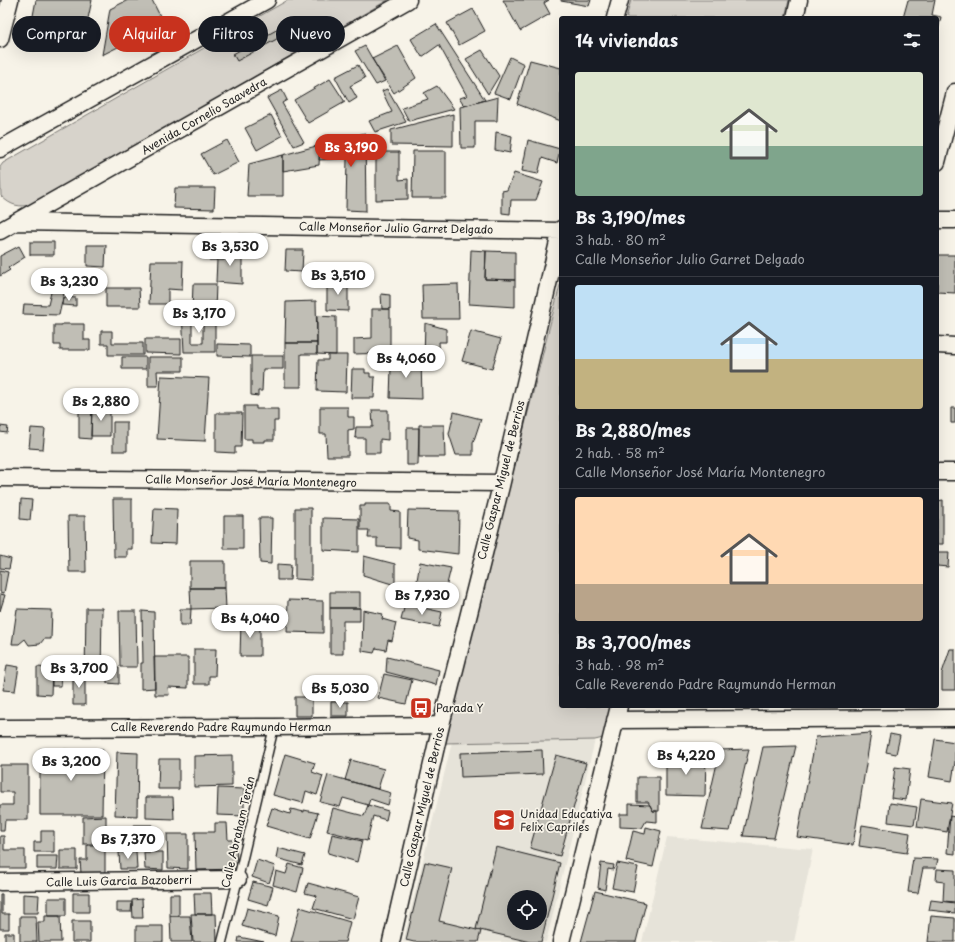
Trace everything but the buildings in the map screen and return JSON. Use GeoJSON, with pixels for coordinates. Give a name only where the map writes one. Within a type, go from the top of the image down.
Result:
{"type":"FeatureCollection","features":[{"type":"Feature","properties":{"kind":"street"},"geometry":{"type":"LineString","coordinates":[[0,39],[10,0]]}},
{"type":"Feature","properties":{"kind":"street"},"geometry":{"type":"LineString","coordinates":[[0,149],[267,0]]}},
{"type":"Feature","properties":{"kind":"street","name":"Avenida Cornelio Saavedra"},"geometry":{"type":"LineString","coordinates":[[0,231],[408,0]]}},
{"type":"Feature","properties":{"kind":"street"},"geometry":{"type":"LineString","coordinates":[[616,16],[620,0]]}},
{"type":"Feature","properties":{"kind":"street"},"geometry":{"type":"LineString","coordinates":[[795,16],[799,0]]}},
{"type":"Feature","properties":{"kind":"street"},"geometry":{"type":"LineString","coordinates":[[939,154],[955,92]]}},
{"type":"Feature","properties":{"kind":"street"},"geometry":{"type":"LineString","coordinates":[[939,220],[955,220]]}},
{"type":"Feature","properties":{"kind":"street","name":"Calle Monseñor Julio Garret Delgado"},"geometry":{"type":"LineString","coordinates":[[17,222],[559,230]]}},
{"type":"Feature","properties":{"kind":"street","name":"Calle Gaspar Miguel de Berrios"},"geometry":{"type":"LineString","coordinates":[[390,942],[559,238]]}},
{"type":"Feature","properties":{"kind":"street"},"geometry":{"type":"LineString","coordinates":[[939,345],[955,346]]}},
{"type":"Feature","properties":{"kind":"street"},"geometry":{"type":"LineString","coordinates":[[939,472],[955,472]]}},
{"type":"Feature","properties":{"kind":"street","name":"Calle Monseñor José María Montenegro"},"geometry":{"type":"LineString","coordinates":[[0,478],[501,483]]}},
{"type":"Feature","properties":{"kind":"street"},"geometry":{"type":"LineString","coordinates":[[561,942],[617,713],[955,718]]}},
{"type":"Feature","properties":{"kind":"street","name":"Calle Reverendo Padre Raymundo Herman"},"geometry":{"type":"LineString","coordinates":[[0,728],[441,725]]}},
{"type":"Feature","properties":{"kind":"street","name":"Calle Luis Garcia Bazoberri"},"geometry":{"type":"LineString","coordinates":[[0,882],[238,879]]}},
{"type":"Feature","properties":{"kind":"lane","name":"Calle Abraham Terán"},"geometry":{"type":"LineString","coordinates":[[222,942],[274,727]]}},
{"type":"Feature","properties":{"kind":"shaded area"},"geometry":{"type":"Polygon","coordinates":[[[288,0],[388,0],[345,25],[345,16],[276,16],[276,52],[298,52],[33,204],[20,206],[12,204],[1,196],[0,167],[3,163],[198,51],[268,52],[268,16],[260,16],[288,0]]]}},
{"type":"Feature","properties":{"kind":"shaded area"},"geometry":{"type":"Polygon","coordinates":[[[631,0],[789,0],[785,16],[627,16],[631,0]]]}},
{"type":"Feature","properties":{"kind":"shaded area"},"geometry":{"type":"Polygon","coordinates":[[[559,289],[559,708],[610,708],[603,738],[595,740],[445,743],[559,289]]]}},
{"type":"Feature","properties":{"kind":"shaded area","name":"Unidad Educativa Felix Capriles"},"geometry":{"type":"Polygon","coordinates":[[[595,740],[546,942],[403,942],[452,742],[595,740]]]}},
{"type":"Feature","properties":{"kind":"shaded area"},"geometry":{"type":"Polygon","coordinates":[[[667,837],[813,849],[794,942],[642,942],[667,837]]]}},
{"type":"Feature","properties":{"kind":"place","name":"Parada Y"},"geometry":{"type":"Point","coordinates":[421,708]}},
{"type":"Feature","properties":{"kind":"place","name":"Unidad Educativa Felix Capriles"},"geometry":{"type":"Point","coordinates":[504,820]}}]}
